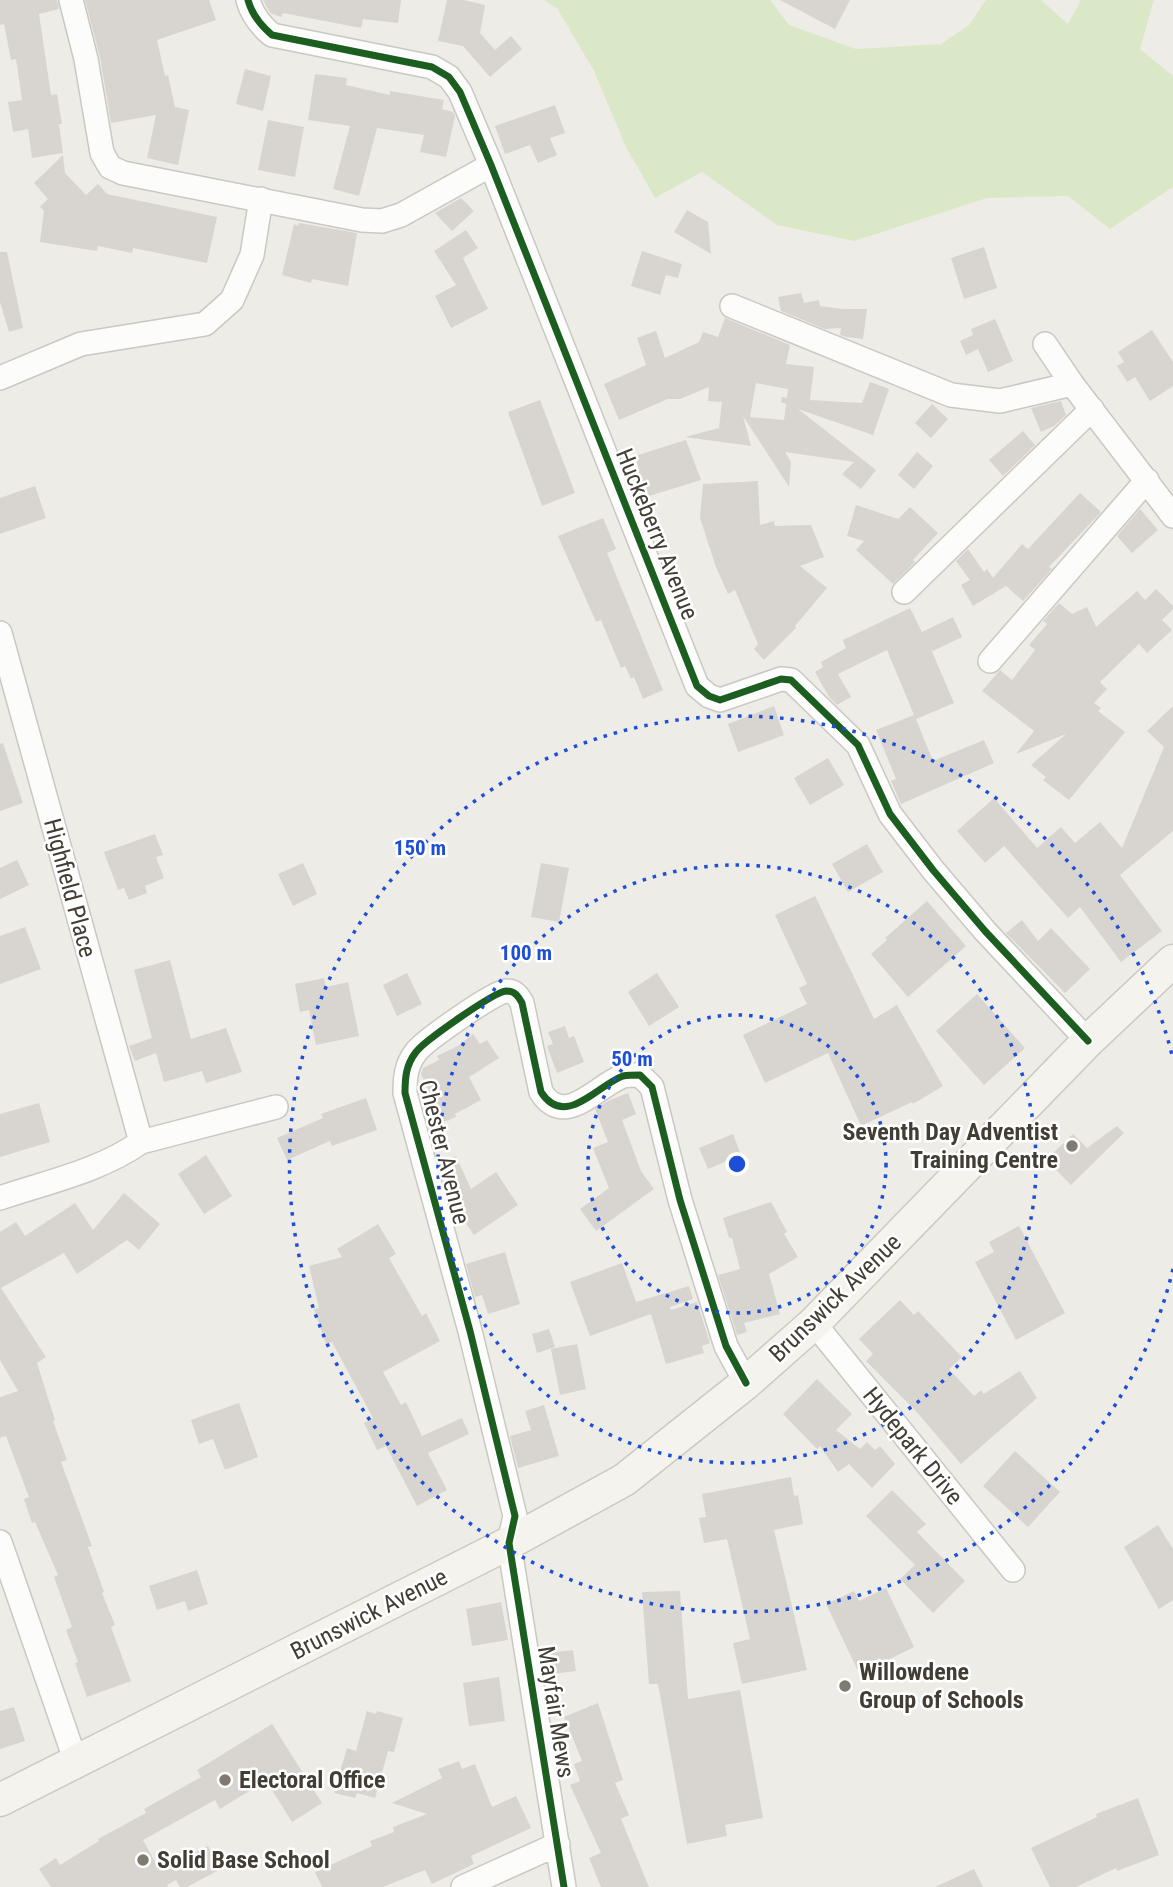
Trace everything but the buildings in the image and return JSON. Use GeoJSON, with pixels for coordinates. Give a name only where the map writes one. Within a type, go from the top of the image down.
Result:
{"type":"FeatureCollection","features":[{"type":"Feature","properties":{"kind":"main road","name":"Brunswick Avenue"},"geometry":{"type":"LineString","coordinates":[[0,1800],[509,1543],[624,1480],[746,1383],[814,1323],[1088,1041],[1173,961]]}},
{"type":"Feature","properties":{"kind":"street"},"geometry":{"type":"LineString","coordinates":[[71,0],[86,59],[102,153],[110,167],[123,173],[383,222],[401,215],[491,165]]}},
{"type":"Feature","properties":{"kind":"street","name":"Huckeberry Avenue"},"geometry":{"type":"LineString","coordinates":[[248,0],[259,24],[272,35],[432,67],[449,77],[460,92],[491,165],[697,686],[709,696],[720,699],[781,679],[792,680],[858,745],[890,814],[933,870],[985,931],[1088,1041]]}},
{"type":"Feature","properties":{"kind":"street"},"geometry":{"type":"LineString","coordinates":[[0,378],[81,344],[205,324],[232,300],[252,255],[261,199]]}},
{"type":"Feature","properties":{"kind":"street"},"geometry":{"type":"LineString","coordinates":[[732,306],[951,395],[1000,401],[1072,384]]}},
{"type":"Feature","properties":{"kind":"street"},"geometry":{"type":"LineString","coordinates":[[1045,344],[1072,384],[1173,516]]}},
{"type":"Feature","properties":{"kind":"street"},"geometry":{"type":"LineString","coordinates":[[904,592],[1092,409]]}},
{"type":"Feature","properties":{"kind":"street"},"geometry":{"type":"LineString","coordinates":[[990,661],[1147,480]]}},
{"type":"Feature","properties":{"kind":"street","name":"Highfield Place"},"geometry":{"type":"LineString","coordinates":[[0,633],[10,711],[141,1142]]}},
{"type":"Feature","properties":{"kind":"street","name":"Chester Avenue"},"geometry":{"type":"LineString","coordinates":[[509,1543],[516,1516],[470,1331],[405,1093],[406,1069],[417,1049],[494,994],[510,991],[517,994],[522,1003],[541,1092],[548,1103],[558,1107],[570,1107],[625,1076],[640,1075],[652,1087],[680,1200],[726,1346],[746,1383]]}},
{"type":"Feature","properties":{"kind":"street"},"geometry":{"type":"LineString","coordinates":[[0,1198],[112,1159],[141,1142],[276,1107]]}},
{"type":"Feature","properties":{"kind":"street","name":"Hydepark Drive"},"geometry":{"type":"LineString","coordinates":[[814,1323],[1013,1570]]}},
{"type":"Feature","properties":{"kind":"street"},"geometry":{"type":"LineString","coordinates":[[0,1542],[76,1762]]}},
{"type":"Feature","properties":{"kind":"street","name":"Mayfair Mews"},"geometry":{"type":"LineString","coordinates":[[509,1543],[564,1887]]}},
{"type":"Feature","properties":{"kind":"street"},"geometry":{"type":"LineString","coordinates":[[463,1887],[558,1844]]}},
{"type":"Feature","properties":{"kind":"green space"},"geometry":{"type":"Polygon","coordinates":[[[544,0],[770,0],[789,25],[856,49],[941,44],[969,25],[986,0],[1041,0],[1068,24],[1081,0],[1154,0],[1140,49],[1173,76],[1173,187],[1110,229],[1068,196],[987,198],[854,241],[777,225],[702,172],[655,198],[626,147],[594,71],[557,8],[544,0]]]}},
{"type":"Feature","properties":{"kind":"cycle path"},"geometry":{"type":"LineString","coordinates":[[248,0],[257,19],[272,35],[432,67],[449,77],[460,92],[491,165],[697,686],[709,696],[720,700],[781,679],[791,680],[858,745],[890,814],[933,870],[985,931],[1088,1041]]}},
{"type":"Feature","properties":{"kind":"cycle path"},"geometry":{"type":"LineString","coordinates":[[564,1887],[509,1543],[515,1516],[470,1331],[405,1093],[408,1066],[422,1046],[474,1008],[499,993],[509,991],[516,994],[522,1003],[541,1092],[550,1102],[560,1107],[570,1106],[625,1076],[640,1075],[652,1087],[680,1200],[726,1346],[746,1383]]}},
{"type":"Feature","properties":{"kind":"place","name":"Seventh Day Adventist Training Centre"},"geometry":{"type":"Point","coordinates":[1072,1146]}},
{"type":"Feature","properties":{"kind":"place","name":"Willowdene Group of Schools"},"geometry":{"type":"Point","coordinates":[845,1686]}},
{"type":"Feature","properties":{"kind":"place","name":"Electoral Office"},"geometry":{"type":"Point","coordinates":[225,1780]}},
{"type":"Feature","properties":{"kind":"place","name":"Solid Base School"},"geometry":{"type":"Point","coordinates":[143,1860]}}]}
